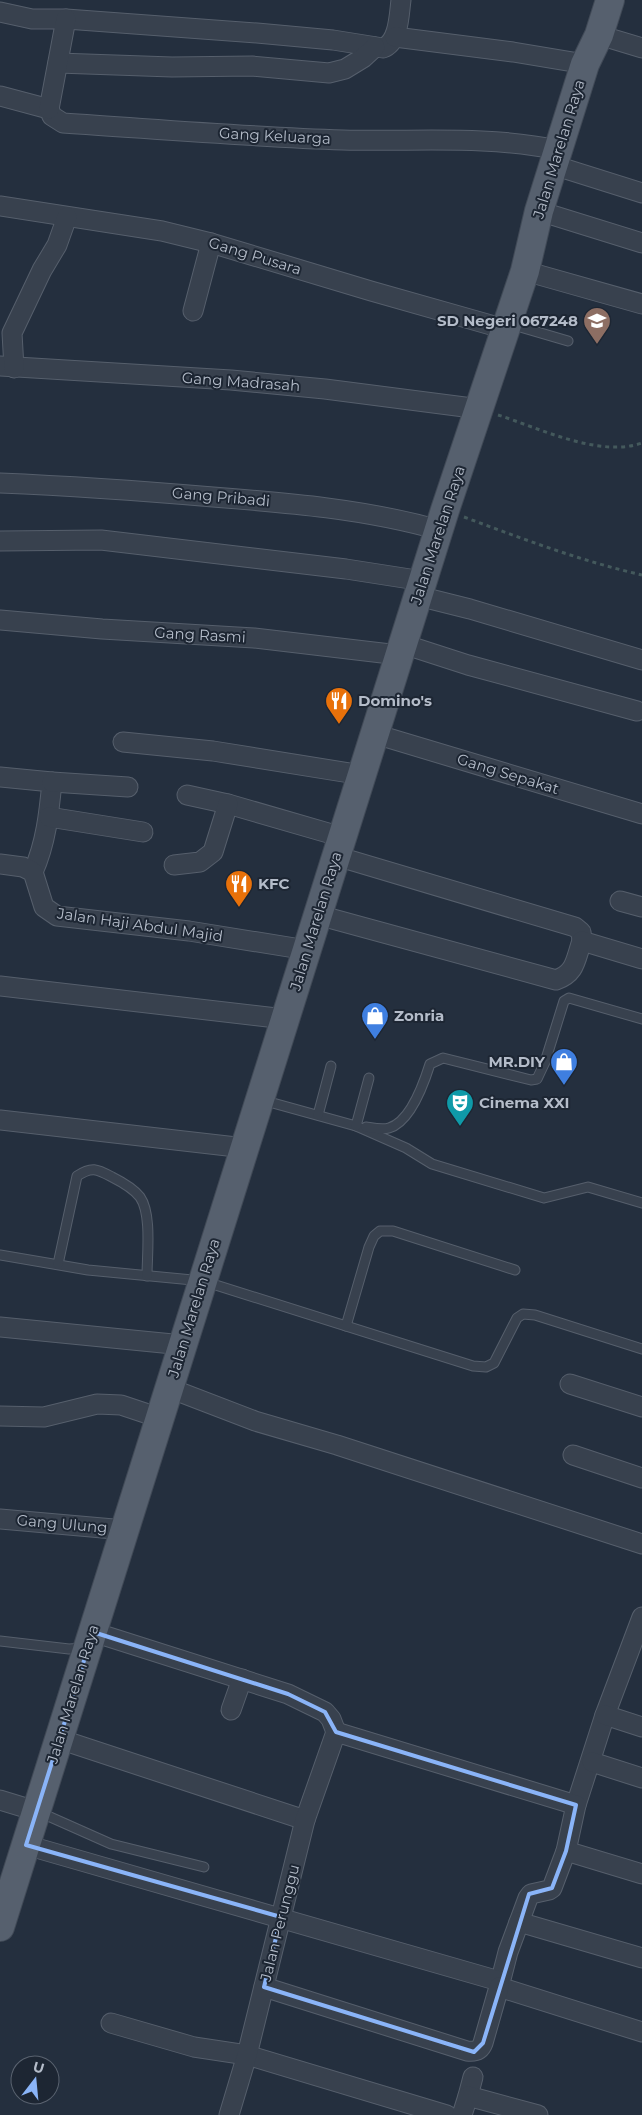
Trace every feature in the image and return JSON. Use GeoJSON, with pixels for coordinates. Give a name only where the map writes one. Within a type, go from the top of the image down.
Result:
{"type":"FeatureCollection","features":[{"type":"Feature","properties":{"kind":"main road","name":"Jalan Marelan Raya"},"geometry":{"type":"LineString","coordinates":[[0,1927],[374,734],[442,520],[525,271],[539,211],[585,64],[599,35],[610,0]]}},
{"type":"Feature","properties":{"kind":"street"},"geometry":{"type":"LineString","coordinates":[[0,12],[32,19],[258,33],[387,47],[395,37],[401,0]]}},
{"type":"Feature","properties":{"kind":"street"},"geometry":{"type":"LineString","coordinates":[[49,110],[66,20]]}},
{"type":"Feature","properties":{"kind":"street"},"geometry":{"type":"LineString","coordinates":[[599,35],[642,48]]}},
{"type":"Feature","properties":{"kind":"street"},"geometry":{"type":"LineString","coordinates":[[395,37],[513,52],[585,64]]}},
{"type":"Feature","properties":{"kind":"street"},"geometry":{"type":"LineString","coordinates":[[58,63],[172,67],[252,66],[329,73],[345,69],[363,58],[375,47]]}},
{"type":"Feature","properties":{"kind":"street","name":"Gang Keluarga"},"geometry":{"type":"LineString","coordinates":[[0,96],[49,110],[52,116],[63,123],[343,140],[465,139],[517,143],[642,194]]}},
{"type":"Feature","properties":{"kind":"street","name":"Gang Pusara"},"geometry":{"type":"LineString","coordinates":[[0,206],[162,231],[211,243],[371,291],[506,326]]}},
{"type":"Feature","properties":{"kind":"street"},"geometry":{"type":"LineString","coordinates":[[539,211],[642,243]]}},
{"type":"Feature","properties":{"kind":"street"},"geometry":{"type":"LineString","coordinates":[[7,367],[12,333],[42,270],[57,245],[67,217]]}},
{"type":"Feature","properties":{"kind":"street"},"geometry":{"type":"LineString","coordinates":[[193,311],[211,243]]}},
{"type":"Feature","properties":{"kind":"street"},"geometry":{"type":"LineString","coordinates":[[525,271],[642,304]]}},
{"type":"Feature","properties":{"kind":"street","name":"Gang Madrasah"},"geometry":{"type":"LineString","coordinates":[[7,367],[231,380],[325,389],[480,409]]}},
{"type":"Feature","properties":{"kind":"street","name":"Gang Pribadi"},"geometry":{"type":"LineString","coordinates":[[0,484],[88,487],[261,500],[346,510],[404,520],[442,520]]}},
{"type":"Feature","properties":{"kind":"street"},"geometry":{"type":"LineString","coordinates":[[0,541],[101,540],[328,566],[421,588],[470,608],[642,660]]}},
{"type":"Feature","properties":{"kind":"street","name":"Gang Rasmi"},"geometry":{"type":"LineString","coordinates":[[0,620],[401,650],[468,665],[637,712]]}},
{"type":"Feature","properties":{"kind":"street","name":"Gang Sepakat"},"geometry":{"type":"LineString","coordinates":[[374,734],[642,814]]}},
{"type":"Feature","properties":{"kind":"street"},"geometry":{"type":"LineString","coordinates":[[123,742],[213,751],[362,775]]}},
{"type":"Feature","properties":{"kind":"street"},"geometry":{"type":"LineString","coordinates":[[0,777],[128,787]]}},
{"type":"Feature","properties":{"kind":"street"},"geometry":{"type":"LineString","coordinates":[[0,864],[23,868],[33,872],[40,856],[49,818],[52,782]]}},
{"type":"Feature","properties":{"kind":"street"},"geometry":{"type":"LineString","coordinates":[[187,796],[228,804],[339,846],[575,927],[581,932],[582,941],[573,970],[566,976],[556,980],[318,916]]}},
{"type":"Feature","properties":{"kind":"street"},"geometry":{"type":"LineString","coordinates":[[174,865],[200,862],[213,852],[228,804]]}},
{"type":"Feature","properties":{"kind":"street"},"geometry":{"type":"LineString","coordinates":[[49,818],[143,832]]}},
{"type":"Feature","properties":{"kind":"street","name":"Jalan Haji Abdul Majid"},"geometry":{"type":"LineString","coordinates":[[33,872],[44,907],[57,916],[189,931],[307,950]]}},
{"type":"Feature","properties":{"kind":"street"},"geometry":{"type":"LineString","coordinates":[[620,901],[642,907]]}},
{"type":"Feature","properties":{"kind":"street"},"geometry":{"type":"LineString","coordinates":[[582,941],[642,959]]}},
{"type":"Feature","properties":{"kind":"street"},"geometry":{"type":"LineString","coordinates":[[0,986],[285,1019]]}},
{"type":"Feature","properties":{"kind":"street"},"geometry":{"type":"LineString","coordinates":[[0,1120],[245,1148]]}},
{"type":"Feature","properties":{"kind":"street"},"geometry":{"type":"LineString","coordinates":[[0,1328],[183,1345]]}},
{"type":"Feature","properties":{"kind":"street"},"geometry":{"type":"LineString","coordinates":[[570,1384],[642,1407]]}},
{"type":"Feature","properties":{"kind":"street"},"geometry":{"type":"LineString","coordinates":[[169,1388],[255,1421],[337,1445],[642,1544]]}},
{"type":"Feature","properties":{"kind":"street"},"geometry":{"type":"LineString","coordinates":[[0,1416],[44,1417],[98,1404],[121,1405],[160,1418]]}},
{"type":"Feature","properties":{"kind":"street"},"geometry":{"type":"LineString","coordinates":[[572,1455],[642,1478]]}},
{"type":"Feature","properties":{"kind":"street","name":"Gang Ulung"},"geometry":{"type":"LineString","coordinates":[[0,1518],[124,1530]]}},
{"type":"Feature","properties":{"kind":"street"},"geometry":{"type":"LineString","coordinates":[[264,1987],[467,2051],[474,2052],[482,2048],[499,1984],[519,1922],[531,1894],[552,1888],[566,1851],[576,1805],[592,1762],[605,1715],[640,1627]]}},
{"type":"Feature","properties":{"kind":"street"},"geometry":{"type":"LineString","coordinates":[[90,1640],[242,1679],[288,1694],[322,1710],[331,1719],[336,1732],[576,1805]]}},
{"type":"Feature","properties":{"kind":"street"},"geometry":{"type":"LineString","coordinates":[[231,1710],[242,1679]]}},
{"type":"Feature","properties":{"kind":"street"},"geometry":{"type":"LineString","coordinates":[[605,1715],[642,1727]]}},
{"type":"Feature","properties":{"kind":"street","name":"Jalan Perunggu"},"geometry":{"type":"LineString","coordinates":[[229,2115],[247,2054],[305,1820],[336,1732]]}},
{"type":"Feature","properties":{"kind":"street"},"geometry":{"type":"LineString","coordinates":[[59,1739],[305,1820]]}},
{"type":"Feature","properties":{"kind":"street"},"geometry":{"type":"LineString","coordinates":[[592,1762],[642,1778]]}},
{"type":"Feature","properties":{"kind":"street"},"geometry":{"type":"LineString","coordinates":[[0,1800],[36,1811]]}},
{"type":"Feature","properties":{"kind":"street"},"geometry":{"type":"LineString","coordinates":[[26,1845],[181,1891],[281,1917],[499,1984],[642,2032]]}},
{"type":"Feature","properties":{"kind":"street"},"geometry":{"type":"LineString","coordinates":[[566,1851],[642,1874]]}},
{"type":"Feature","properties":{"kind":"street"},"geometry":{"type":"LineString","coordinates":[[519,1922],[642,1958]]}},
{"type":"Feature","properties":{"kind":"street"},"geometry":{"type":"LineString","coordinates":[[111,2023],[194,2048],[247,2054],[447,2115]]}},
{"type":"Feature","properties":{"kind":"street"},"geometry":{"type":"LineString","coordinates":[[462,2115],[473,2077]]}},
{"type":"Feature","properties":{"kind":"street"},"geometry":{"type":"LineString","coordinates":[[468,2096],[538,2115]]}},
{"type":"Feature","properties":{"kind":"lane"},"geometry":{"type":"LineString","coordinates":[[506,326],[568,341]]}},
{"type":"Feature","properties":{"kind":"lane"},"geometry":{"type":"LineString","coordinates":[[356,1126],[388,1129],[398,1124],[412,1106],[430,1064],[443,1058],[531,1080],[538,1079],[564,1001],[570,998],[642,1019]]}},
{"type":"Feature","properties":{"kind":"lane"},"geometry":{"type":"LineString","coordinates":[[318,1115],[331,1066]]}},
{"type":"Feature","properties":{"kind":"lane"},"geometry":{"type":"LineString","coordinates":[[356,1126],[369,1078]]}},
{"type":"Feature","properties":{"kind":"lane"},"geometry":{"type":"LineString","coordinates":[[261,1096],[311,1107],[318,1115],[356,1126],[406,1148],[432,1164],[544,1198],[588,1187],[642,1203]]}},
{"type":"Feature","properties":{"kind":"lane"},"geometry":{"type":"LineString","coordinates":[[58,1264],[77,1176],[88,1169],[99,1170],[135,1192],[144,1204],[147,1221],[147,1276]]}},
{"type":"Feature","properties":{"kind":"lane"},"geometry":{"type":"LineString","coordinates":[[346,1326],[369,1247],[374,1236],[380,1231],[393,1231],[515,1270]]}},
{"type":"Feature","properties":{"kind":"lane"},"geometry":{"type":"LineString","coordinates":[[0,1255],[147,1276],[203,1281],[479,1367],[486,1367],[494,1363],[517,1318],[523,1314],[535,1315],[642,1348]]}},
{"type":"Feature","properties":{"kind":"lane"},"geometry":{"type":"LineString","coordinates":[[0,1641],[69,1649],[90,1640]]}},
{"type":"Feature","properties":{"kind":"lane"},"geometry":{"type":"LineString","coordinates":[[36,1811],[111,1844],[204,1867]]}},
{"type":"Feature","properties":{"kind":"path"},"geometry":{"type":"LineString","coordinates":[[480,409],[583,443],[630,448],[642,444]]}},
{"type":"Feature","properties":{"kind":"path"},"geometry":{"type":"LineString","coordinates":[[442,520],[642,575]]}},
{"type":"Feature","properties":{"kind":"highlighted area"},"geometry":{"type":"Polygon","coordinates":[[[93,1632],[288,1694],[325,1712],[336,1732],[576,1805],[566,1851],[552,1888],[529,1894],[483,2043],[474,2052],[264,1987],[281,1917],[26,1845],[93,1632]]]}},
{"type":"Feature","properties":{"kind":"place","name":"SD Negeri 067248"},"geometry":{"type":"Point","coordinates":[597,345]}},
{"type":"Feature","properties":{"kind":"place","name":"Domino's"},"geometry":{"type":"Point","coordinates":[339,725]}},
{"type":"Feature","properties":{"kind":"place","name":"KFC"},"geometry":{"type":"Point","coordinates":[239,908]}},
{"type":"Feature","properties":{"kind":"place","name":"Zonria"},"geometry":{"type":"Point","coordinates":[375,1040]}},
{"type":"Feature","properties":{"kind":"place","name":"MR.DIY"},"geometry":{"type":"Point","coordinates":[564,1086]}},
{"type":"Feature","properties":{"kind":"place","name":"Cinema XXI"},"geometry":{"type":"Point","coordinates":[460,1127]}}]}
